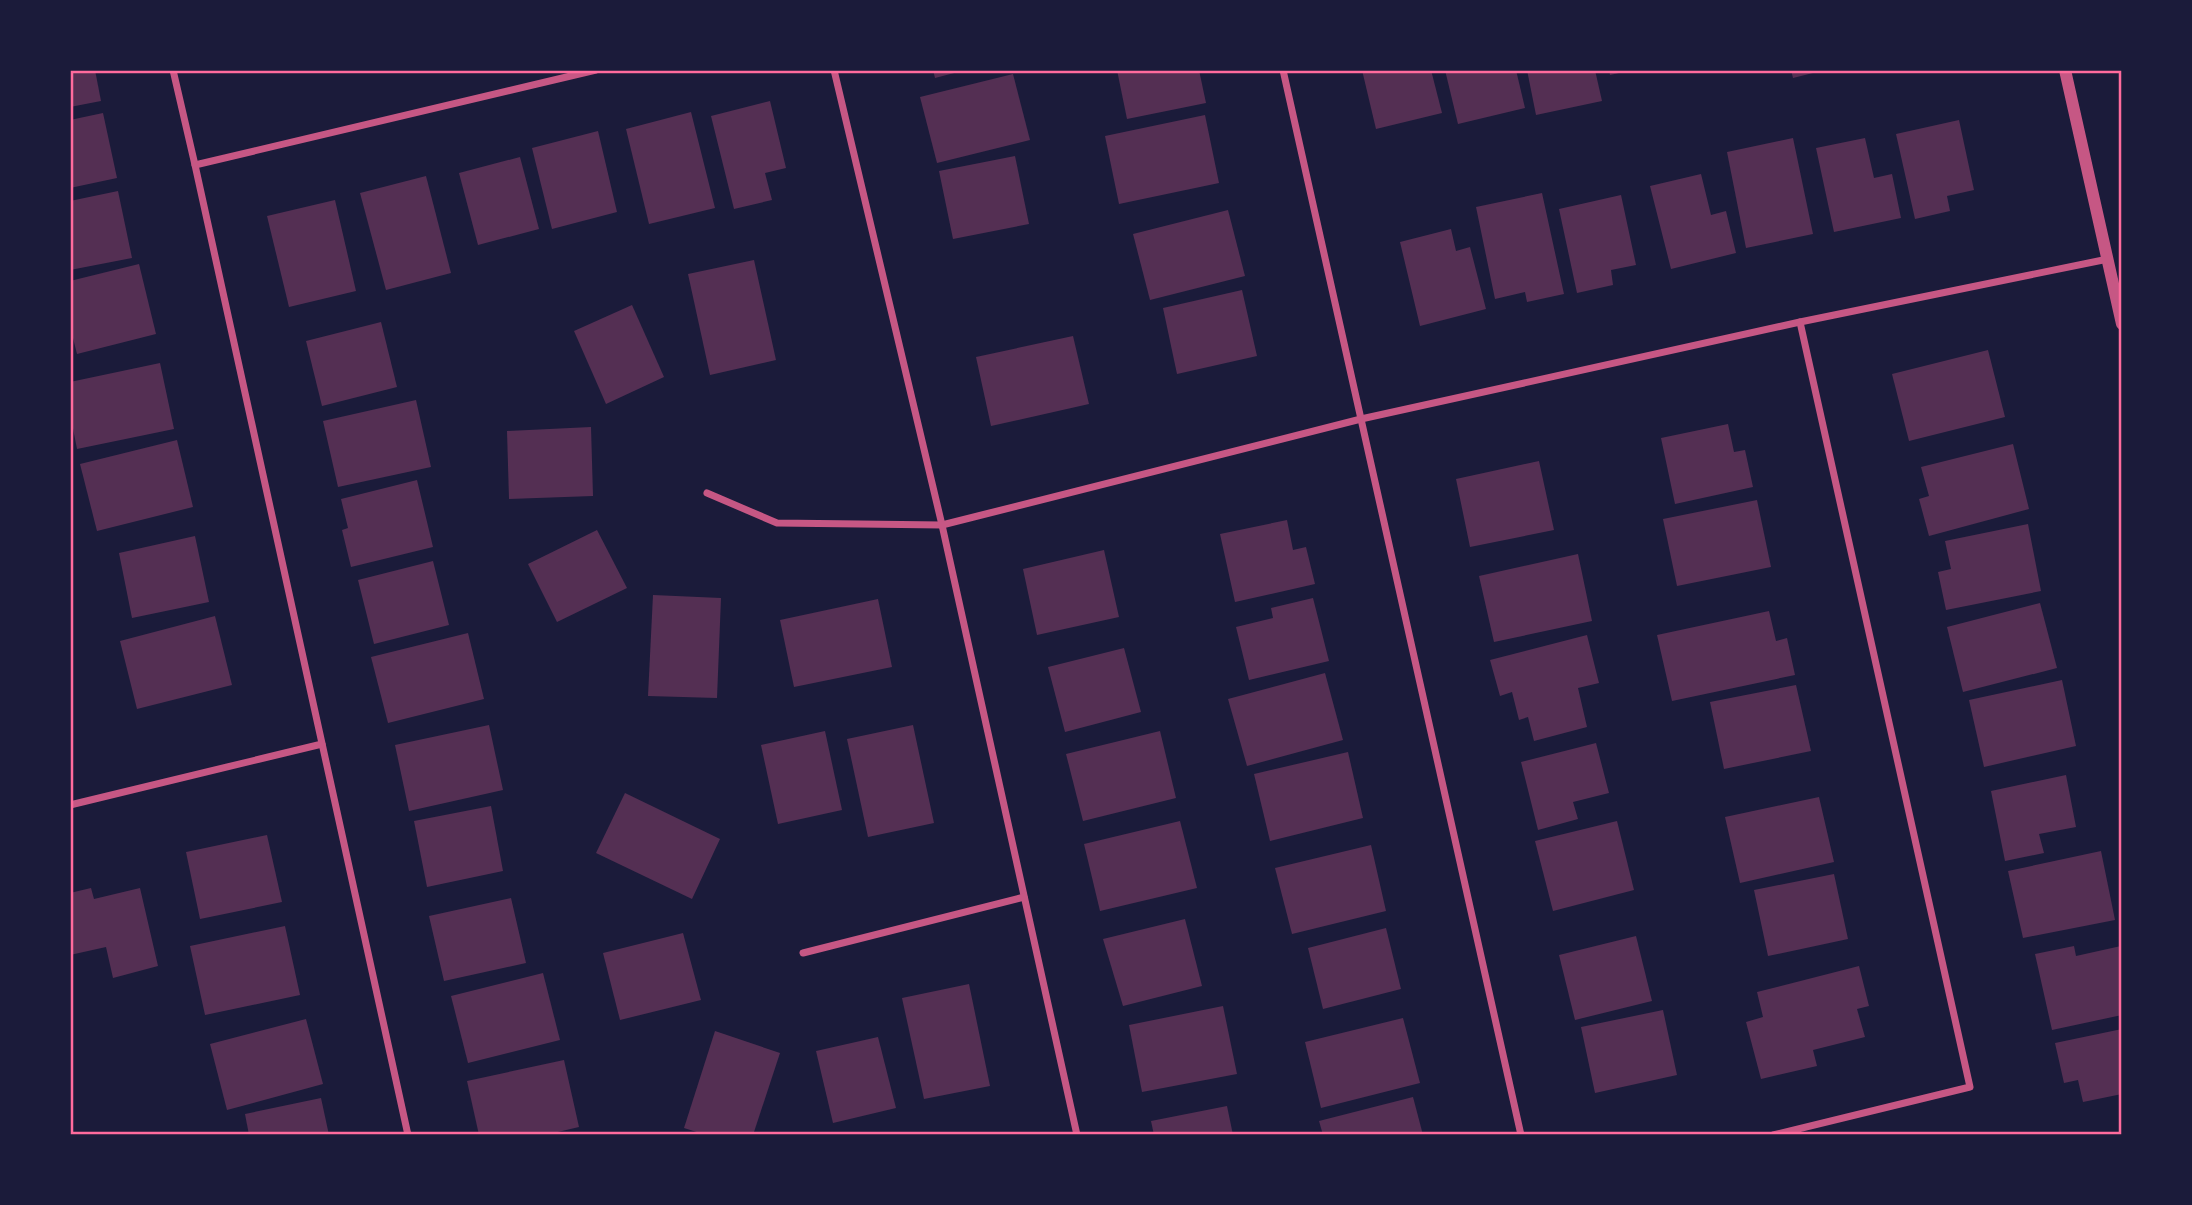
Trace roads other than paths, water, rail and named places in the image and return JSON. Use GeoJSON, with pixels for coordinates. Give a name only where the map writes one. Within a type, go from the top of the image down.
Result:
{"type":"FeatureCollection","features":[{"type":"Feature","properties":{"kind":"street"},"geometry":{"type":"LineString","coordinates":[[173,70],[408,1135]]}},
{"type":"Feature","properties":{"kind":"street"},"geometry":{"type":"LineString","coordinates":[[195,164],[596,70]]}},
{"type":"Feature","properties":{"kind":"street"},"geometry":{"type":"LineString","coordinates":[[834,70],[942,525],[1077,1135]]}},
{"type":"Feature","properties":{"kind":"street"},"geometry":{"type":"LineString","coordinates":[[1283,70],[1521,1135]]}},
{"type":"Feature","properties":{"kind":"street"},"geometry":{"type":"LineString","coordinates":[[2065,70],[2122,324]]}},
{"type":"Feature","properties":{"kind":"street"},"geometry":{"type":"LineString","coordinates":[[707,493],[777,523],[942,525],[1361,419],[1800,322],[2108,259]]}},
{"type":"Feature","properties":{"kind":"street"},"geometry":{"type":"LineString","coordinates":[[1773,1135],[1970,1087],[1800,322]]}},
{"type":"Feature","properties":{"kind":"street"},"geometry":{"type":"LineString","coordinates":[[70,805],[322,744]]}},
{"type":"Feature","properties":{"kind":"street"},"geometry":{"type":"LineString","coordinates":[[803,953],[1024,897]]}}]}
